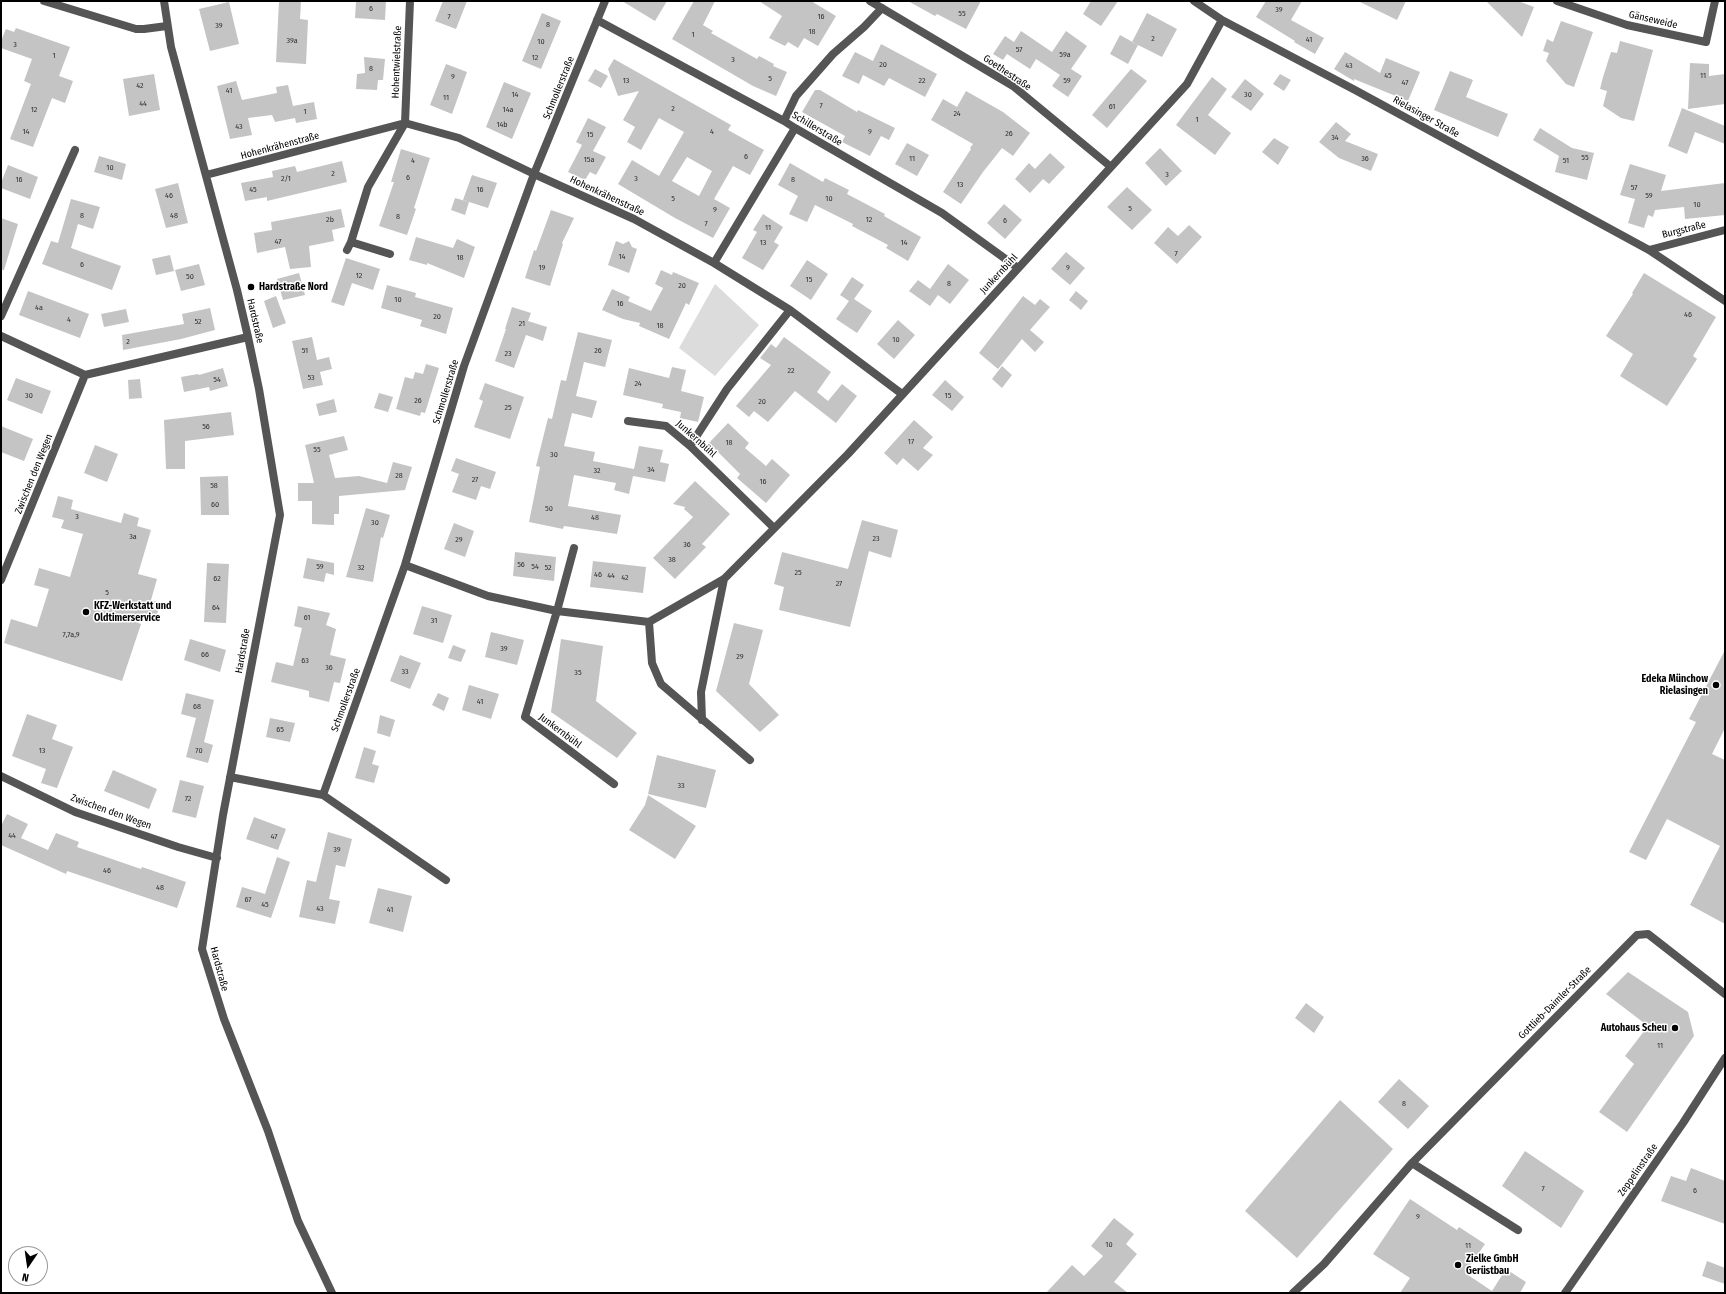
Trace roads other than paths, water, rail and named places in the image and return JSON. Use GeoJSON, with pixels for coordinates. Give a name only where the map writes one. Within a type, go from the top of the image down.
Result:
{"type":"FeatureCollection","features":[{"type":"Feature","properties":{"kind":"street"},"geometry":{"type":"LineString","coordinates":[[44,1],[136,29],[167,26]]}},
{"type":"Feature","properties":{"kind":"street","name":"Hardstraße"},"geometry":{"type":"LineString","coordinates":[[164,1],[171,46],[248,337],[261,396],[280,515],[230,777],[202,949],[224,1019],[268,1131],[298,1221],[332,1293]]}},
{"type":"Feature","properties":{"kind":"street","name":"Hohentwielstraße"},"geometry":{"type":"LineString","coordinates":[[405,123],[410,1]]}},
{"type":"Feature","properties":{"kind":"street","name":"Schmollerstraße"},"geometry":{"type":"LineString","coordinates":[[323,795],[405,565],[464,366],[534,174],[605,1]]}},
{"type":"Feature","properties":{"kind":"street","name":"Goethestraße"},"geometry":{"type":"LineString","coordinates":[[870,1],[1013,86],[1111,167]]}},
{"type":"Feature","properties":{"kind":"street","name":"Rielasinger Straße"},"geometry":{"type":"LineString","coordinates":[[1194,1],[1222,20],[1355,90],[1649,250],[1725,301]]}},
{"type":"Feature","properties":{"kind":"street","name":"Gänseweide"},"geometry":{"type":"LineString","coordinates":[[1557,1],[1627,25],[1706,42],[1715,1]]}},
{"type":"Feature","properties":{"kind":"street"},"geometry":{"type":"LineString","coordinates":[[784,121],[796,96],[832,54],[864,27],[882,8]]}},
{"type":"Feature","properties":{"kind":"street","name":"Schillerstraße"},"geometry":{"type":"LineString","coordinates":[[597,20],[784,121],[942,212],[1018,268]]}},
{"type":"Feature","properties":{"kind":"street","name":"Junkernbühl"},"geometry":{"type":"LineString","coordinates":[[649,622],[724,579],[848,454],[1187,84],[1222,20]]}},
{"type":"Feature","properties":{"kind":"street"},"geometry":{"type":"LineString","coordinates":[[347,250],[351,242],[368,187],[405,123]]}},
{"type":"Feature","properties":{"kind":"street","name":"Hohenkrähenstraße"},"geometry":{"type":"LineString","coordinates":[[206,175],[405,123],[459,138],[634,219],[714,263],[790,310],[902,394]]}},
{"type":"Feature","properties":{"kind":"street"},"geometry":{"type":"LineString","coordinates":[[714,263],[795,128]]}},
{"type":"Feature","properties":{"kind":"street"},"geometry":{"type":"LineString","coordinates":[[1,316],[76,150]]}},
{"type":"Feature","properties":{"kind":"street","name":"Burgstraße"},"geometry":{"type":"LineString","coordinates":[[1649,250],[1725,230]]}},
{"type":"Feature","properties":{"kind":"street"},"geometry":{"type":"LineString","coordinates":[[351,242],[390,254]]}},
{"type":"Feature","properties":{"kind":"street"},"geometry":{"type":"LineString","coordinates":[[690,446],[727,388],[790,310]]}},
{"type":"Feature","properties":{"kind":"street"},"geometry":{"type":"LineString","coordinates":[[1,336],[85,375],[248,337]]}},
{"type":"Feature","properties":{"kind":"street","name":"Zwischen den Wegen"},"geometry":{"type":"LineString","coordinates":[[1,580],[85,375]]}},
{"type":"Feature","properties":{"kind":"street","name":"Junkernbühl"},"geometry":{"type":"LineString","coordinates":[[628,421],[666,426],[690,446],[774,528]]}},
{"type":"Feature","properties":{"kind":"street","name":"Junkernbühl"},"geometry":{"type":"LineString","coordinates":[[574,548],[557,611],[524,717],[614,784]]}},
{"type":"Feature","properties":{"kind":"street"},"geometry":{"type":"LineString","coordinates":[[405,565],[488,596],[557,611],[649,622],[652,663],[661,684],[750,760]]}},
{"type":"Feature","properties":{"kind":"street"},"geometry":{"type":"LineString","coordinates":[[702,720],[701,692],[724,579]]}},
{"type":"Feature","properties":{"kind":"street","name":"Zwischen den Wegen"},"geometry":{"type":"LineString","coordinates":[[1,776],[76,812],[178,847],[217,858]]}},
{"type":"Feature","properties":{"kind":"street"},"geometry":{"type":"LineString","coordinates":[[230,777],[323,795],[446,880]]}},
{"type":"Feature","properties":{"kind":"street","name":"Gottlieb-Daimler-Straße"},"geometry":{"type":"LineString","coordinates":[[1292,1293],[1324,1264],[1412,1163],[1637,935],[1648,934],[1725,994]]}},
{"type":"Feature","properties":{"kind":"street","name":"Zeppelinstraße"},"geometry":{"type":"LineString","coordinates":[[1566,1293],[1683,1123],[1725,1058]]}},
{"type":"Feature","properties":{"kind":"street"},"geometry":{"type":"LineString","coordinates":[[1412,1163],[1518,1230]]}},
{"type":"Feature","properties":{"kind":"place","name":"Hardstraße Nord"},"geometry":{"type":"Point","coordinates":[251,287]}},
{"type":"Feature","properties":{"kind":"place","name":"KFZ-Werkstatt und Oldtimerservice"},"geometry":{"type":"Point","coordinates":[86,612]}},
{"type":"Feature","properties":{"kind":"place","name":"Edeka Münchow Rielasingen"},"geometry":{"type":"Point","coordinates":[1716,685]}},
{"type":"Feature","properties":{"kind":"place","name":"Autohaus Scheu"},"geometry":{"type":"Point","coordinates":[1675,1028]}},
{"type":"Feature","properties":{"kind":"place","name":"Zielke GmbH Gerüstbau"},"geometry":{"type":"Point","coordinates":[1458,1265]}}]}
